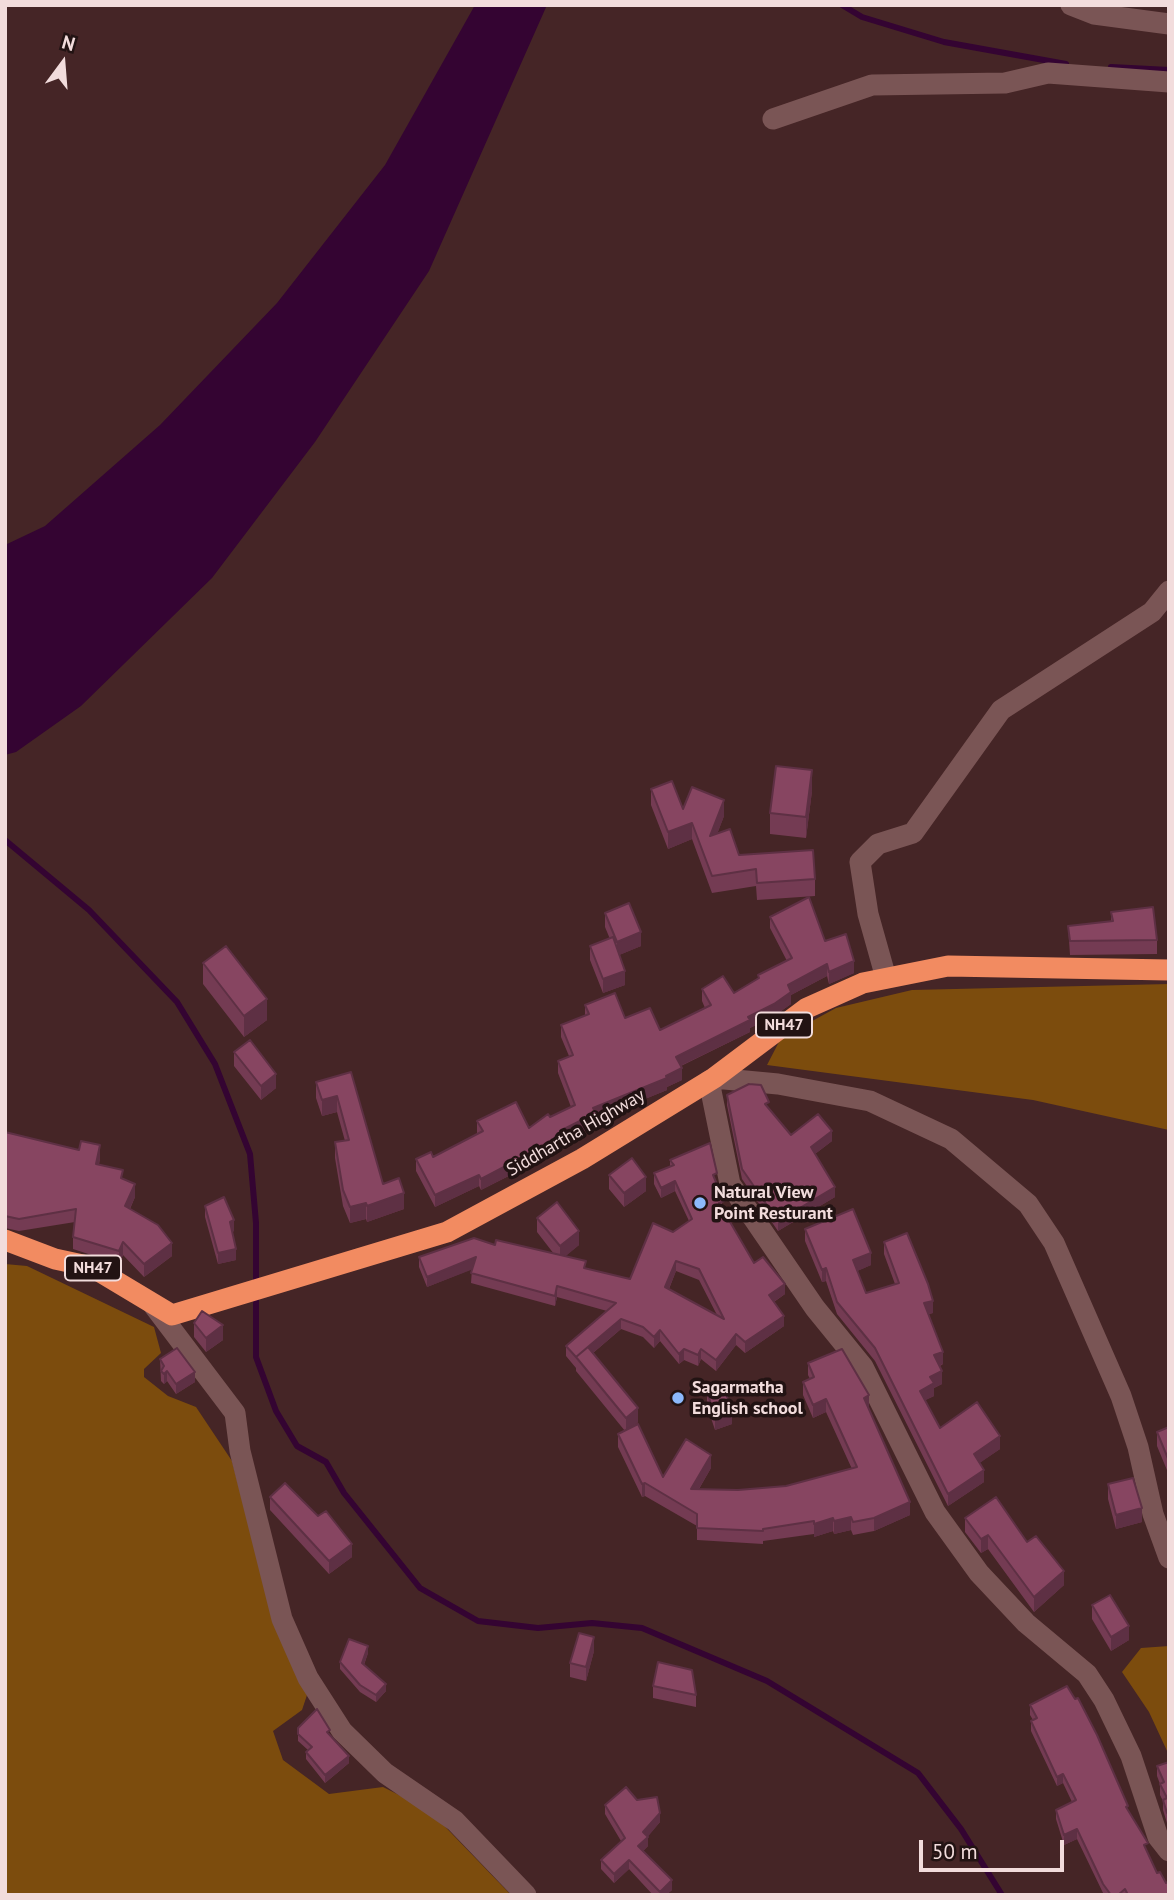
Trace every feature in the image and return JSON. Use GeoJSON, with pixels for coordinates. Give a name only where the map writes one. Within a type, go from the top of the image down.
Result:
{"type":"FeatureCollection","features":[{"type":"Feature","properties":{"kind":"highway","name":"Siddhartha Highway"},"geometry":{"type":"LineString","coordinates":[[163,1310],[447,1232],[582,1159],[711,1079],[807,1008],[863,983],[948,966],[1169,970]]}},
{"type":"Feature","properties":{"kind":"highway","name":"NH47"},"geometry":{"type":"LineString","coordinates":[[5,1240],[55,1259],[92,1267],[163,1310]]}},
{"type":"Feature","properties":{"kind":"street"},"geometry":{"type":"LineString","coordinates":[[1070,5],[1094,15],[1169,24]]}},
{"type":"Feature","properties":{"kind":"street"},"geometry":{"type":"LineString","coordinates":[[773,119],[872,85],[1005,83],[1048,73],[1169,82]]}},
{"type":"Feature","properties":{"kind":"street"},"geometry":{"type":"LineString","coordinates":[[886,978],[868,914],[860,862],[878,844],[913,833],[1002,710],[1152,612],[1169,591]]}},
{"type":"Feature","properties":{"kind":"street"},"geometry":{"type":"LineString","coordinates":[[1169,1558],[1153,1514],[1138,1447],[1116,1384],[1054,1243],[1028,1205],[951,1139],[870,1101],[778,1084],[711,1079],[730,1184],[815,1308],[863,1367],[934,1512],[979,1573],[1026,1623],[1087,1674],[1130,1756],[1158,1837],[1169,1851]]}},
{"type":"Feature","properties":{"kind":"street"},"geometry":{"type":"LineString","coordinates":[[163,1310],[235,1413],[240,1451],[282,1619],[308,1678],[342,1731],[385,1773],[455,1821],[526,1895]]}},
{"type":"Feature","properties":{"kind":"shaded area"},"geometry":{"type":"Polygon","coordinates":[[[475,5],[547,5],[429,271],[315,442],[212,578],[81,706],[16,752],[5,755],[5,545],[45,526],[160,425],[277,303],[385,165],[475,5]]]}},
{"type":"Feature","properties":{"kind":"shaded area"},"geometry":{"type":"Polygon","coordinates":[[[1169,984],[1169,1130],[1033,1100],[767,1065],[781,1038],[836,1008],[912,990],[1169,984]]]}},
{"type":"Feature","properties":{"kind":"shaded area"},"geometry":{"type":"Polygon","coordinates":[[[5,1264],[27,1266],[154,1327],[161,1353],[144,1369],[144,1377],[168,1396],[196,1407],[232,1461],[275,1623],[307,1695],[302,1710],[273,1731],[283,1760],[329,1794],[383,1787],[429,1810],[511,1895],[5,1895],[5,1264]]]}},
{"type":"Feature","properties":{"kind":"shaded area"},"geometry":{"type":"Polygon","coordinates":[[[1169,1646],[1168,1753],[1149,1712],[1122,1672],[1141,1648],[1169,1646]]]}},
{"type":"Feature","properties":{"kind":"building"},"geometry":{"type":"Polygon","coordinates":[[[776,766],[812,770],[806,817],[770,813],[776,766]]]}},
{"type":"Feature","properties":{"kind":"building"},"geometry":{"type":"Polygon","coordinates":[[[672,781],[683,809],[692,787],[724,800],[710,836],[730,829],[739,855],[813,850],[815,879],[757,883],[756,869],[712,876],[692,823],[668,832],[651,789],[672,781]]]}},
{"type":"Feature","properties":{"kind":"building"},"geometry":{"type":"Polygon","coordinates":[[[809,897],[825,941],[846,934],[854,961],[829,972],[827,964],[788,985],[791,992],[748,1017],[750,1020],[676,1057],[682,1068],[666,1076],[667,1078],[593,1108],[596,1113],[560,1131],[562,1134],[548,1144],[481,1179],[479,1175],[435,1195],[416,1159],[431,1152],[433,1157],[483,1131],[477,1121],[516,1102],[529,1128],[548,1114],[550,1117],[575,1105],[558,1061],[573,1055],[561,1025],[589,1014],[585,1005],[615,993],[625,1018],[650,1008],[660,1030],[711,1005],[702,989],[723,976],[734,993],[759,978],[758,975],[792,958],[770,917],[809,897]]]}},
{"type":"Feature","properties":{"kind":"building"},"geometry":{"type":"Polygon","coordinates":[[[629,903],[641,932],[617,942],[605,913],[629,903]]]}},
{"type":"Feature","properties":{"kind":"building"},"geometry":{"type":"Polygon","coordinates":[[[1153,907],[1157,940],[1070,941],[1068,926],[1113,921],[1111,912],[1153,907]]]}},
{"type":"Feature","properties":{"kind":"building"},"geometry":{"type":"Polygon","coordinates":[[[613,937],[625,971],[603,979],[590,946],[613,937]]]}},
{"type":"Feature","properties":{"kind":"building"},"geometry":{"type":"Polygon","coordinates":[[[226,946],[267,999],[244,1016],[203,963],[226,946]]]}},
{"type":"Feature","properties":{"kind":"building"},"geometry":{"type":"Polygon","coordinates":[[[250,1040],[276,1074],[261,1086],[234,1052],[250,1040]]]}},
{"type":"Feature","properties":{"kind":"building"},"geometry":{"type":"Polygon","coordinates":[[[351,1072],[383,1184],[399,1178],[404,1193],[367,1206],[366,1203],[350,1207],[343,1190],[335,1142],[349,1140],[337,1096],[322,1100],[316,1082],[351,1072]]]}},
{"type":"Feature","properties":{"kind":"building"},"geometry":{"type":"Polygon","coordinates":[[[749,1084],[761,1085],[769,1102],[765,1104],[791,1135],[818,1114],[832,1131],[811,1147],[835,1187],[778,1221],[742,1169],[727,1095],[749,1084]]]}},
{"type":"Feature","properties":{"kind":"building"},"geometry":{"type":"Polygon","coordinates":[[[5,1132],[79,1150],[81,1141],[100,1145],[96,1164],[123,1170],[121,1178],[135,1184],[125,1206],[158,1225],[172,1243],[144,1264],[123,1242],[119,1251],[73,1237],[76,1209],[19,1219],[5,1216],[5,1132]]]}},
{"type":"Feature","properties":{"kind":"building"},"geometry":{"type":"Polygon","coordinates":[[[710,1143],[717,1173],[713,1175],[724,1201],[719,1203],[754,1263],[763,1257],[785,1284],[769,1295],[784,1316],[745,1342],[736,1334],[716,1360],[701,1349],[698,1355],[684,1349],[679,1354],[660,1330],[654,1337],[643,1327],[621,1319],[576,1357],[566,1346],[616,1303],[557,1286],[555,1296],[471,1273],[476,1257],[427,1277],[419,1257],[474,1238],[495,1245],[496,1240],[586,1261],[584,1268],[630,1279],[653,1223],[673,1232],[692,1219],[675,1181],[661,1188],[654,1173],[674,1165],[670,1160],[710,1143]],[[676,1261],[665,1287],[724,1319],[699,1269],[676,1261]]]}},
{"type":"Feature","properties":{"kind":"building"},"geometry":{"type":"Polygon","coordinates":[[[632,1158],[646,1177],[624,1193],[609,1175],[632,1158]]]}},
{"type":"Feature","properties":{"kind":"building"},"geometry":{"type":"Polygon","coordinates":[[[224,1197],[234,1220],[230,1222],[236,1249],[218,1253],[205,1206],[224,1197]]]}},
{"type":"Feature","properties":{"kind":"building"},"geometry":{"type":"Polygon","coordinates":[[[557,1202],[579,1231],[560,1246],[537,1218],[557,1202]]]}},
{"type":"Feature","properties":{"kind":"building"},"geometry":{"type":"Polygon","coordinates":[[[853,1209],[871,1253],[853,1260],[866,1293],[899,1283],[884,1242],[907,1233],[928,1284],[933,1301],[924,1303],[943,1352],[934,1355],[942,1371],[930,1377],[934,1383],[920,1391],[940,1428],[977,1402],[1000,1436],[974,1454],[984,1470],[948,1494],[875,1348],[837,1302],[826,1268],[822,1270],[805,1229],[853,1209]]]}},
{"type":"Feature","properties":{"kind":"building"},"geometry":{"type":"Polygon","coordinates":[[[202,1311],[223,1325],[206,1338],[194,1323],[202,1311]]]}},
{"type":"Feature","properties":{"kind":"building"},"geometry":{"type":"Polygon","coordinates":[[[588,1347],[638,1408],[626,1418],[576,1357],[588,1347]]]}},
{"type":"Feature","properties":{"kind":"building"},"geometry":{"type":"Polygon","coordinates":[[[177,1348],[195,1372],[176,1384],[167,1371],[164,1374],[161,1371],[164,1366],[160,1359],[177,1348]]]}},
{"type":"Feature","properties":{"kind":"building"},"geometry":{"type":"Polygon","coordinates":[[[842,1349],[869,1395],[864,1398],[910,1502],[874,1518],[853,1522],[851,1517],[834,1521],[833,1518],[814,1524],[814,1521],[763,1531],[697,1528],[697,1514],[645,1483],[642,1484],[618,1434],[638,1424],[663,1477],[686,1439],[711,1455],[691,1489],[738,1490],[786,1486],[857,1467],[826,1399],[813,1405],[803,1382],[814,1377],[808,1363],[842,1349]]]}},
{"type":"Feature","properties":{"kind":"building"},"geometry":{"type":"Polygon","coordinates":[[[723,1386],[732,1410],[715,1416],[707,1392],[723,1386]]]}},
{"type":"Feature","properties":{"kind":"building"},"geometry":{"type":"Polygon","coordinates":[[[1169,1427],[1169,1461],[1157,1432],[1169,1427]]]}},
{"type":"Feature","properties":{"kind":"building"},"geometry":{"type":"Polygon","coordinates":[[[1133,1478],[1142,1508],[1116,1515],[1108,1484],[1133,1478]]]}},
{"type":"Feature","properties":{"kind":"building"},"geometry":{"type":"Polygon","coordinates":[[[285,1483],[318,1516],[326,1511],[352,1544],[329,1561],[270,1497],[285,1483]]]}},
{"type":"Feature","properties":{"kind":"building"},"geometry":{"type":"Polygon","coordinates":[[[996,1497],[1027,1542],[1036,1536],[1064,1571],[1034,1597],[988,1535],[981,1539],[965,1518],[996,1497]]]}},
{"type":"Feature","properties":{"kind":"building"},"geometry":{"type":"Polygon","coordinates":[[[1110,1595],[1129,1626],[1111,1637],[1092,1605],[1110,1595]]]}},
{"type":"Feature","properties":{"kind":"building"},"geometry":{"type":"Polygon","coordinates":[[[579,1633],[594,1637],[586,1667],[570,1663],[579,1633]]]}},
{"type":"Feature","properties":{"kind":"building"},"geometry":{"type":"Polygon","coordinates":[[[349,1639],[368,1646],[362,1663],[386,1684],[376,1695],[360,1685],[340,1662],[349,1639]]]}},
{"type":"Feature","properties":{"kind":"building"},"geometry":{"type":"Polygon","coordinates":[[[658,1662],[692,1670],[696,1695],[653,1686],[658,1662]]]}},
{"type":"Feature","properties":{"kind":"building"},"geometry":{"type":"Polygon","coordinates":[[[1067,1686],[1075,1699],[1078,1698],[1097,1735],[1128,1806],[1126,1807],[1148,1843],[1144,1845],[1157,1873],[1160,1872],[1166,1883],[1169,1881],[1169,1895],[1128,1895],[1125,1889],[1118,1895],[1111,1895],[1077,1829],[1064,1835],[1056,1810],[1076,1800],[1063,1774],[1057,1777],[1031,1721],[1037,1718],[1030,1705],[1067,1686]]]}},
{"type":"Feature","properties":{"kind":"building"},"geometry":{"type":"Polygon","coordinates":[[[317,1709],[330,1730],[327,1732],[349,1756],[325,1775],[306,1752],[312,1747],[298,1734],[298,1728],[317,1709]]]}},
{"type":"Feature","properties":{"kind":"building"},"geometry":{"type":"Polygon","coordinates":[[[1169,1762],[1167,1813],[1163,1800],[1167,1798],[1160,1784],[1164,1782],[1157,1766],[1169,1762]]]}},
{"type":"Feature","properties":{"kind":"building"},"geometry":{"type":"Polygon","coordinates":[[[626,1787],[637,1800],[657,1797],[660,1813],[643,1832],[648,1837],[638,1846],[672,1880],[660,1892],[629,1860],[614,1874],[601,1860],[625,1838],[605,1805],[626,1787]]]}},
{"type":"Feature","properties":{"kind":"waterway"},"geometry":{"type":"LineString","coordinates":[[842,5],[862,17],[944,42],[1066,64]]}},
{"type":"Feature","properties":{"kind":"waterway"},"geometry":{"type":"LineString","coordinates":[[1111,67],[1169,70]]}},
{"type":"Feature","properties":{"kind":"waterway"},"geometry":{"type":"LineString","coordinates":[[5,840],[89,910],[177,1002],[215,1064],[250,1154],[256,1223],[256,1357],[276,1411],[297,1446],[326,1462],[344,1493],[420,1588],[478,1621],[538,1628],[592,1623],[642,1628],[767,1681],[918,1773],[961,1829],[1002,1895]]}},
{"type":"Feature","properties":{"kind":"place","name":"Natural View Point Resturant"},"geometry":{"type":"Point","coordinates":[700,1203]}},
{"type":"Feature","properties":{"kind":"place","name":"Sagarmatha English school"},"geometry":{"type":"Point","coordinates":[678,1398]}}]}
